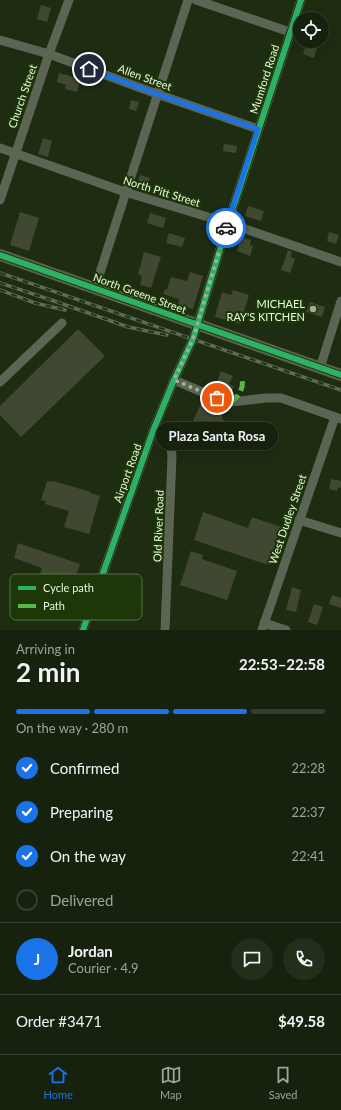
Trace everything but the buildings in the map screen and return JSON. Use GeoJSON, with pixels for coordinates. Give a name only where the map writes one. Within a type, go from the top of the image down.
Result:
{"type":"FeatureCollection","features":[{"type":"Feature","properties":{"kind":"main road","name":"North Greene Street"},"geometry":{"type":"LineString","coordinates":[[0,255],[341,375]]}},
{"type":"Feature","properties":{"kind":"street","name":"Church Street"},"geometry":{"type":"LineString","coordinates":[[0,200],[49,54],[69,0]]}},
{"type":"Feature","properties":{"kind":"street"},"geometry":{"type":"LineString","coordinates":[[94,288],[188,0]]}},
{"type":"Feature","properties":{"kind":"street"},"geometry":{"type":"LineString","coordinates":[[196,0],[290,32]]}},
{"type":"Feature","properties":{"kind":"street","name":"Mumford Road"},"geometry":{"type":"LineString","coordinates":[[198,325],[228,223],[301,0]]}},
{"type":"Feature","properties":{"kind":"street","name":"Allen Street"},"geometry":{"type":"LineString","coordinates":[[0,40],[49,54],[258,129]]}},
{"type":"Feature","properties":{"kind":"street","name":"North Pitt Street"},"geometry":{"type":"LineString","coordinates":[[0,148],[125,192],[228,223],[341,262]]}},
{"type":"Feature","properties":{"kind":"street"},"geometry":{"type":"LineString","coordinates":[[320,368],[341,302]]}},
{"type":"Feature","properties":{"kind":"street"},"geometry":{"type":"LineString","coordinates":[[0,382],[62,322]]}},
{"type":"Feature","properties":{"kind":"street","name":"Airport Road"},"geometry":{"type":"LineString","coordinates":[[103,574],[153,431],[198,325]]}},
{"type":"Feature","properties":{"kind":"street"},"geometry":{"type":"LineString","coordinates":[[174,380],[222,400],[231,402],[280,398],[338,418]]}},
{"type":"Feature","properties":{"kind":"street","name":"West Dudley Street"},"geometry":{"type":"LineString","coordinates":[[263,626],[299,520],[338,418]]}},
{"type":"Feature","properties":{"kind":"street","name":"Old River Road"},"geometry":{"type":"LineString","coordinates":[[153,431],[168,441],[171,447],[172,456],[165,630]]}},
{"type":"Feature","properties":{"kind":"street"},"geometry":{"type":"LineString","coordinates":[[299,520],[341,533]]}},
{"type":"Feature","properties":{"kind":"street","name":"Airport Road"},"geometry":{"type":"LineString","coordinates":[[83,630],[87,620]]}},
{"type":"Feature","properties":{"kind":"street"},"geometry":{"type":"LineString","coordinates":[[263,626],[286,630]]}},
{"type":"Feature","properties":{"kind":"railway"},"geometry":{"type":"LineString","coordinates":[[0,273],[341,390]]}},
{"type":"Feature","properties":{"kind":"railway"},"geometry":{"type":"LineString","coordinates":[[0,283],[128,327],[167,335]]}},
{"type":"Feature","properties":{"kind":"railway"},"geometry":{"type":"LineString","coordinates":[[0,290],[35,303],[65,310]]}},
{"type":"Feature","properties":{"kind":"marked path"},"geometry":{"type":"LineString","coordinates":[[231,402],[241,391],[242,377]]}},
{"type":"Feature","properties":{"kind":"cycle path"},"geometry":{"type":"LineString","coordinates":[[103,574],[153,431],[193,339],[228,223],[301,0]]}},
{"type":"Feature","properties":{"kind":"cycle path"},"geometry":{"type":"LineString","coordinates":[[0,255],[341,375]]}},
{"type":"Feature","properties":{"kind":"cycle path"},"geometry":{"type":"LineString","coordinates":[[83,630],[87,620]]}},
{"type":"Feature","properties":{"kind":"way so far"},"geometry":{"type":"LineString","coordinates":[[217,398],[174,380],[198,325],[226,228]]}},
{"type":"Feature","properties":{"kind":"place","name":"MICHAEL RAY'S KITCHEN"},"geometry":{"type":"Point","coordinates":[313,309]}},
{"type":"Feature","properties":{"kind":"place","name":"Plaza Santa Rosa"},"geometry":{"type":"Point","coordinates":[217,398]}},
{"type":"Feature","properties":{"kind":"route"},"geometry":{"type":"LineString","coordinates":[[89,69],[258,129],[226,228]]}}]}
